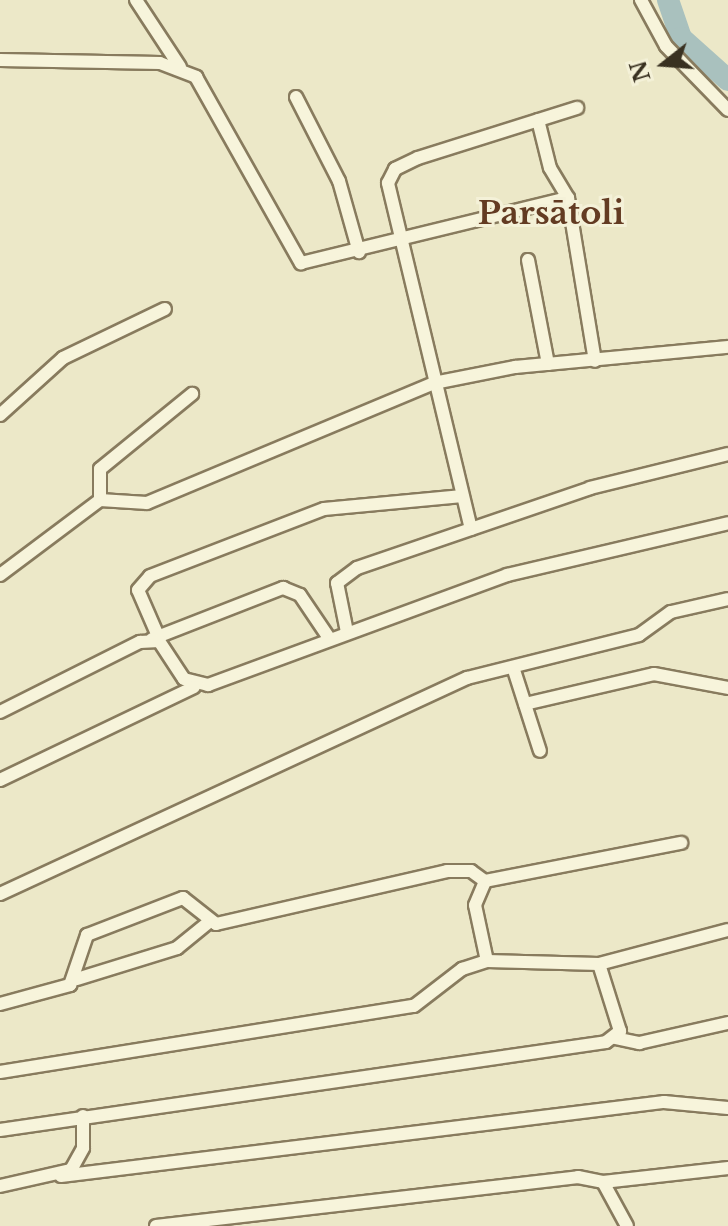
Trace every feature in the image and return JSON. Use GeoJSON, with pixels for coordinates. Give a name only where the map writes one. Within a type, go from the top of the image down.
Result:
{"type":"FeatureCollection","features":[{"type":"Feature","properties":{"kind":"street"},"geometry":{"type":"LineString","coordinates":[[136,0],[180,67],[206,91],[291,256],[317,264],[398,240],[568,198]]}},
{"type":"Feature","properties":{"kind":"street"},"geometry":{"type":"LineString","coordinates":[[641,0],[666,46],[728,110]]}},
{"type":"Feature","properties":{"kind":"street"},"geometry":{"type":"LineString","coordinates":[[0,60],[180,67]]}},
{"type":"Feature","properties":{"kind":"street"},"geometry":{"type":"LineString","coordinates":[[296,97],[339,181],[359,252]]}},
{"type":"Feature","properties":{"kind":"street"},"geometry":{"type":"LineString","coordinates":[[471,529],[387,196],[395,169],[577,108]]}},
{"type":"Feature","properties":{"kind":"street"},"geometry":{"type":"LineString","coordinates":[[538,120],[550,168],[568,198],[595,361]]}},
{"type":"Feature","properties":{"kind":"street"},"geometry":{"type":"LineString","coordinates":[[528,260],[548,364]]}},
{"type":"Feature","properties":{"kind":"street"},"geometry":{"type":"LineString","coordinates":[[0,415],[63,358],[165,309]]}},
{"type":"Feature","properties":{"kind":"street"},"geometry":{"type":"LineString","coordinates":[[0,575],[100,500],[147,503],[434,383],[548,364],[728,347]]}},
{"type":"Feature","properties":{"kind":"street"},"geometry":{"type":"LineString","coordinates":[[100,500],[100,469],[192,394]]}},
{"type":"Feature","properties":{"kind":"street"},"geometry":{"type":"LineString","coordinates":[[347,632],[336,594],[343,576],[471,529],[728,454]]}},
{"type":"Feature","properties":{"kind":"street"},"geometry":{"type":"LineString","coordinates":[[194,687],[155,637],[138,590],[150,576],[324,509],[462,496]]}},
{"type":"Feature","properties":{"kind":"street"},"geometry":{"type":"LineString","coordinates":[[0,780],[194,687],[507,575],[728,523]]}},
{"type":"Feature","properties":{"kind":"street"},"geometry":{"type":"LineString","coordinates":[[0,712],[155,637],[283,588],[300,595],[329,638]]}},
{"type":"Feature","properties":{"kind":"street"},"geometry":{"type":"LineString","coordinates":[[0,894],[174,818],[379,715],[513,667],[639,635],[671,612],[728,599]]}},
{"type":"Feature","properties":{"kind":"street"},"geometry":{"type":"LineString","coordinates":[[513,667],[540,751]]}},
{"type":"Feature","properties":{"kind":"street"},"geometry":{"type":"LineString","coordinates":[[525,704],[654,674],[728,688]]}},
{"type":"Feature","properties":{"kind":"street"},"geometry":{"type":"LineString","coordinates":[[0,1004],[177,948],[209,922],[262,919],[328,894],[447,871],[471,871],[485,881],[681,843]]}},
{"type":"Feature","properties":{"kind":"street"},"geometry":{"type":"LineString","coordinates":[[485,881],[475,905],[487,961]]}},
{"type":"Feature","properties":{"kind":"street"},"geometry":{"type":"LineString","coordinates":[[77,979],[87,935],[183,898],[209,922]]}},
{"type":"Feature","properties":{"kind":"street"},"geometry":{"type":"LineString","coordinates":[[0,1072],[414,1006],[462,969],[487,961],[599,964],[724,932],[728,945]]}},
{"type":"Feature","properties":{"kind":"street"},"geometry":{"type":"LineString","coordinates":[[599,964],[619,1019],[615,1038]]}},
{"type":"Feature","properties":{"kind":"street"},"geometry":{"type":"LineString","coordinates":[[0,1130],[615,1038],[639,1043],[728,1023]]}},
{"type":"Feature","properties":{"kind":"street"},"geometry":{"type":"LineString","coordinates":[[0,1186],[664,1102],[728,1108]]}},
{"type":"Feature","properties":{"kind":"street"},"geometry":{"type":"LineString","coordinates":[[61,1176],[80,1159],[83,1116]]}},
{"type":"Feature","properties":{"kind":"street"},"geometry":{"type":"LineString","coordinates":[[156,1226],[421,1192],[578,1177],[603,1182],[728,1168]]}},
{"type":"Feature","properties":{"kind":"street"},"geometry":{"type":"LineString","coordinates":[[603,1182],[627,1226]]}},
{"type":"Feature","properties":{"kind":"waterway"},"geometry":{"type":"LineString","coordinates":[[668,0],[681,38],[728,80]]}},
{"type":"Feature","properties":{"kind":"district","name":"Parsātoli"},"geometry":{"type":"Point","coordinates":[551,213]}}]}
